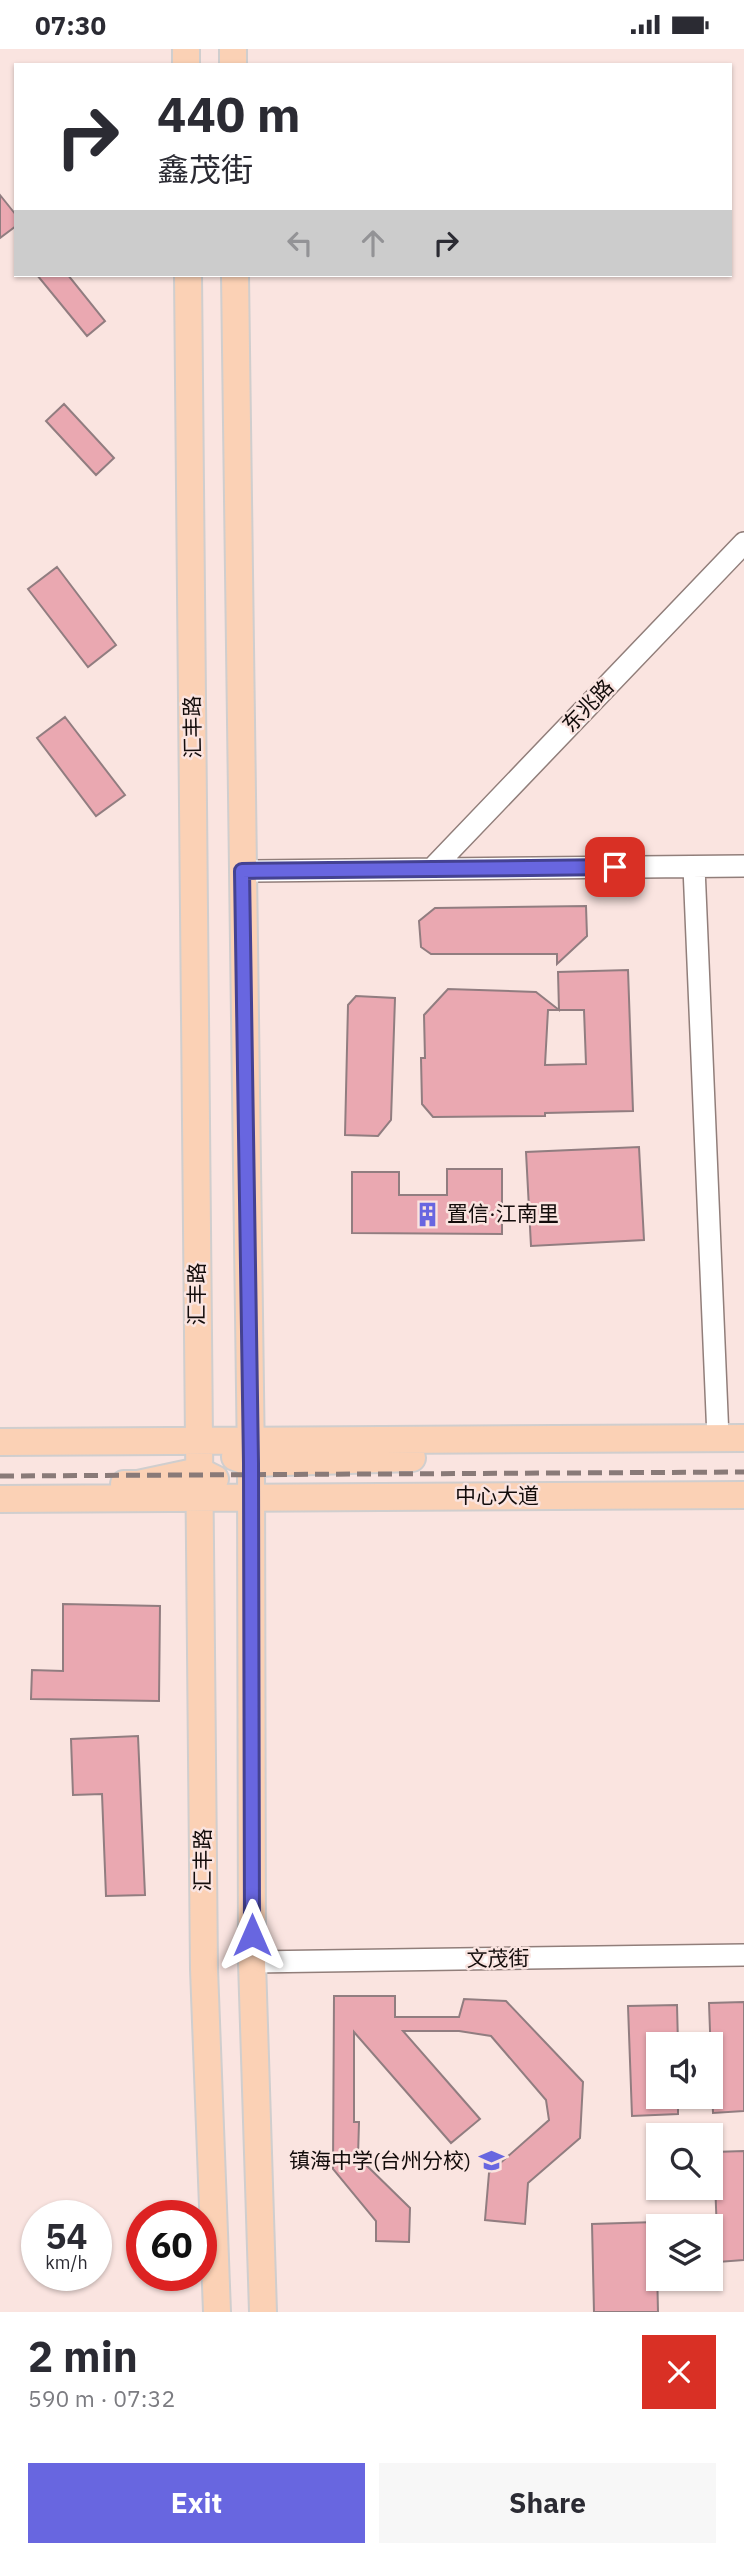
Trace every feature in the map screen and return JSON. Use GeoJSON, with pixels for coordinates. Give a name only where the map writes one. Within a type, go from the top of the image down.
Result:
{"type":"FeatureCollection","features":[{"type":"Feature","properties":{"kind":"main road","name":"汇丰路"},"geometry":{"type":"LineString","coordinates":[[188,277],[204,1969],[217,2312]]}},
{"type":"Feature","properties":{"kind":"main road"},"geometry":{"type":"LineString","coordinates":[[235,277],[250,1452],[252,1962],[263,2312]]}},
{"type":"Feature","properties":{"kind":"main road","name":"中心大道"},"geometry":{"type":"LineString","coordinates":[[250,1452],[544,1439],[744,1438]]}},
{"type":"Feature","properties":{"kind":"main road","name":"中心大道"},"geometry":{"type":"LineString","coordinates":[[0,1442],[198,1441],[250,1452],[318,1459],[438,1457],[544,1439]]}},
{"type":"Feature","properties":{"kind":"main road","name":"中心大道"},"geometry":{"type":"LineString","coordinates":[[0,1455],[135,1454],[162,1441]]}},
{"type":"Feature","properties":{"kind":"main road"},"geometry":{"type":"LineString","coordinates":[[318,1459],[301,1468],[298,1476],[301,1486],[323,1497]]}},
{"type":"Feature","properties":{"kind":"main road","name":"中心大道"},"geometry":{"type":"LineString","coordinates":[[0,1484],[138,1484],[199,1471],[250,1497]]}},
{"type":"Feature","properties":{"kind":"main road","name":"中心大道"},"geometry":{"type":"LineString","coordinates":[[138,1484],[200,1498]]}},
{"type":"Feature","properties":{"kind":"main road","name":"中心大道"},"geometry":{"type":"LineString","coordinates":[[0,1499],[744,1495]]}},
{"type":"Feature","properties":{"kind":"street","name":"东兆路"},"geometry":{"type":"LineString","coordinates":[[432,869],[744,543]]}},
{"type":"Feature","properties":{"kind":"street"},"geometry":{"type":"LineString","coordinates":[[242,871],[744,866]]}},
{"type":"Feature","properties":{"kind":"street"},"geometry":{"type":"LineString","coordinates":[[694,867],[718,1438]]}},
{"type":"Feature","properties":{"kind":"street","name":"文茂街"},"geometry":{"type":"LineString","coordinates":[[252,1962],[744,1955]]}},
{"type":"Feature","properties":{"kind":"building"},"geometry":{"type":"Polygon","coordinates":[[[0,195],[14,212],[14,228],[0,238],[0,195]]]}},
{"type":"Feature","properties":{"kind":"building"},"geometry":{"type":"Polygon","coordinates":[[[39,277],[70,277],[105,321],[87,336],[39,277]]]}},
{"type":"Feature","properties":{"kind":"building"},"geometry":{"type":"Polygon","coordinates":[[[64,404],[114,458],[96,475],[46,421],[64,404]]]}},
{"type":"Feature","properties":{"kind":"building"},"geometry":{"type":"Polygon","coordinates":[[[57,567],[116,645],[88,667],[28,589],[57,567]]]}},
{"type":"Feature","properties":{"kind":"building"},"geometry":{"type":"Polygon","coordinates":[[[65,717],[125,795],[96,816],[37,738],[65,717]]]}},
{"type":"Feature","properties":{"kind":"building"},"geometry":{"type":"Polygon","coordinates":[[[586,906],[587,936],[557,964],[557,954],[431,954],[421,947],[419,921],[435,908],[586,906]]]}},
{"type":"Feature","properties":{"kind":"building"},"geometry":{"type":"Polygon","coordinates":[[[628,970],[633,1111],[545,1113],[545,1116],[433,1117],[422,1104],[424,1015],[448,989],[536,992],[559,1010],[558,972],[628,970]],[[548,1010],[545,1065],[586,1064],[584,1010],[548,1010]]]}},
{"type":"Feature","properties":{"kind":"building"},"geometry":{"type":"Polygon","coordinates":[[[356,996],[395,998],[391,1120],[378,1136],[345,1135],[348,1005],[356,996]]]}},
{"type":"Feature","properties":{"kind":"building"},"geometry":{"type":"Polygon","coordinates":[[[639,1147],[644,1240],[531,1246],[526,1152],[639,1147]]]}},
{"type":"Feature","properties":{"kind":"building","name":"置信·江南里"},"geometry":{"type":"Polygon","coordinates":[[[447,1169],[502,1169],[502,1234],[352,1233],[352,1172],[399,1172],[399,1195],[447,1195],[447,1169]]]}},
{"type":"Feature","properties":{"kind":"building"},"geometry":{"type":"Polygon","coordinates":[[[63,1604],[160,1606],[159,1701],[31,1699],[32,1670],[63,1671],[63,1604]]]}},
{"type":"Feature","properties":{"kind":"building"},"geometry":{"type":"Polygon","coordinates":[[[138,1736],[145,1895],[106,1896],[102,1794],[73,1795],[71,1739],[138,1736]]]}},
{"type":"Feature","properties":{"kind":"building"},"geometry":{"type":"Polygon","coordinates":[[[334,1996],[395,1996],[395,2017],[459,2017],[464,1999],[506,2001],[583,2082],[580,2138],[528,2183],[525,2224],[485,2220],[489,2173],[549,2120],[546,2100],[491,2036],[459,2031],[403,2031],[480,2119],[451,2143],[354,2032],[354,2122],[359,2122],[358,2157],[410,2208],[409,2242],[376,2241],[376,2221],[333,2169],[334,1996]]]}},
{"type":"Feature","properties":{"kind":"building"},"geometry":{"type":"Polygon","coordinates":[[[744,2002],[744,2111],[713,2113],[713,2109],[723,2109],[723,2032],[710,2032],[709,2003],[744,2002]]]}},
{"type":"Feature","properties":{"kind":"building"},"geometry":{"type":"Polygon","coordinates":[[[677,2005],[678,2032],[646,2032],[646,2109],[678,2109],[678,2114],[632,2116],[628,2006],[677,2005]]]}},
{"type":"Feature","properties":{"kind":"building"},"geometry":{"type":"Polygon","coordinates":[[[744,2151],[744,2260],[723,2262],[723,2214],[716,2214],[716,2200],[723,2200],[723,2152],[744,2151]]]}},
{"type":"Feature","properties":{"kind":"building"},"geometry":{"type":"Polygon","coordinates":[[[646,2222],[646,2291],[658,2291],[658,2312],[594,2312],[592,2224],[646,2222]]]}},
{"type":"Feature","properties":{"kind":"railway"},"geometry":{"type":"LineString","coordinates":[[0,1476],[744,1472]]}},
{"type":"Feature","properties":{"kind":"place","name":"置信·江南里"},"geometry":{"type":"Point","coordinates":[427,1214]}},
{"type":"Feature","properties":{"kind":"place","name":"镇海中学(台州分校)"},"geometry":{"type":"Point","coordinates":[491,2161]}},
{"type":"Feature","properties":{"kind":"route"},"geometry":{"type":"LineString","coordinates":[[252,1935],[251,1463],[242,871],[615,867]]}}]}
